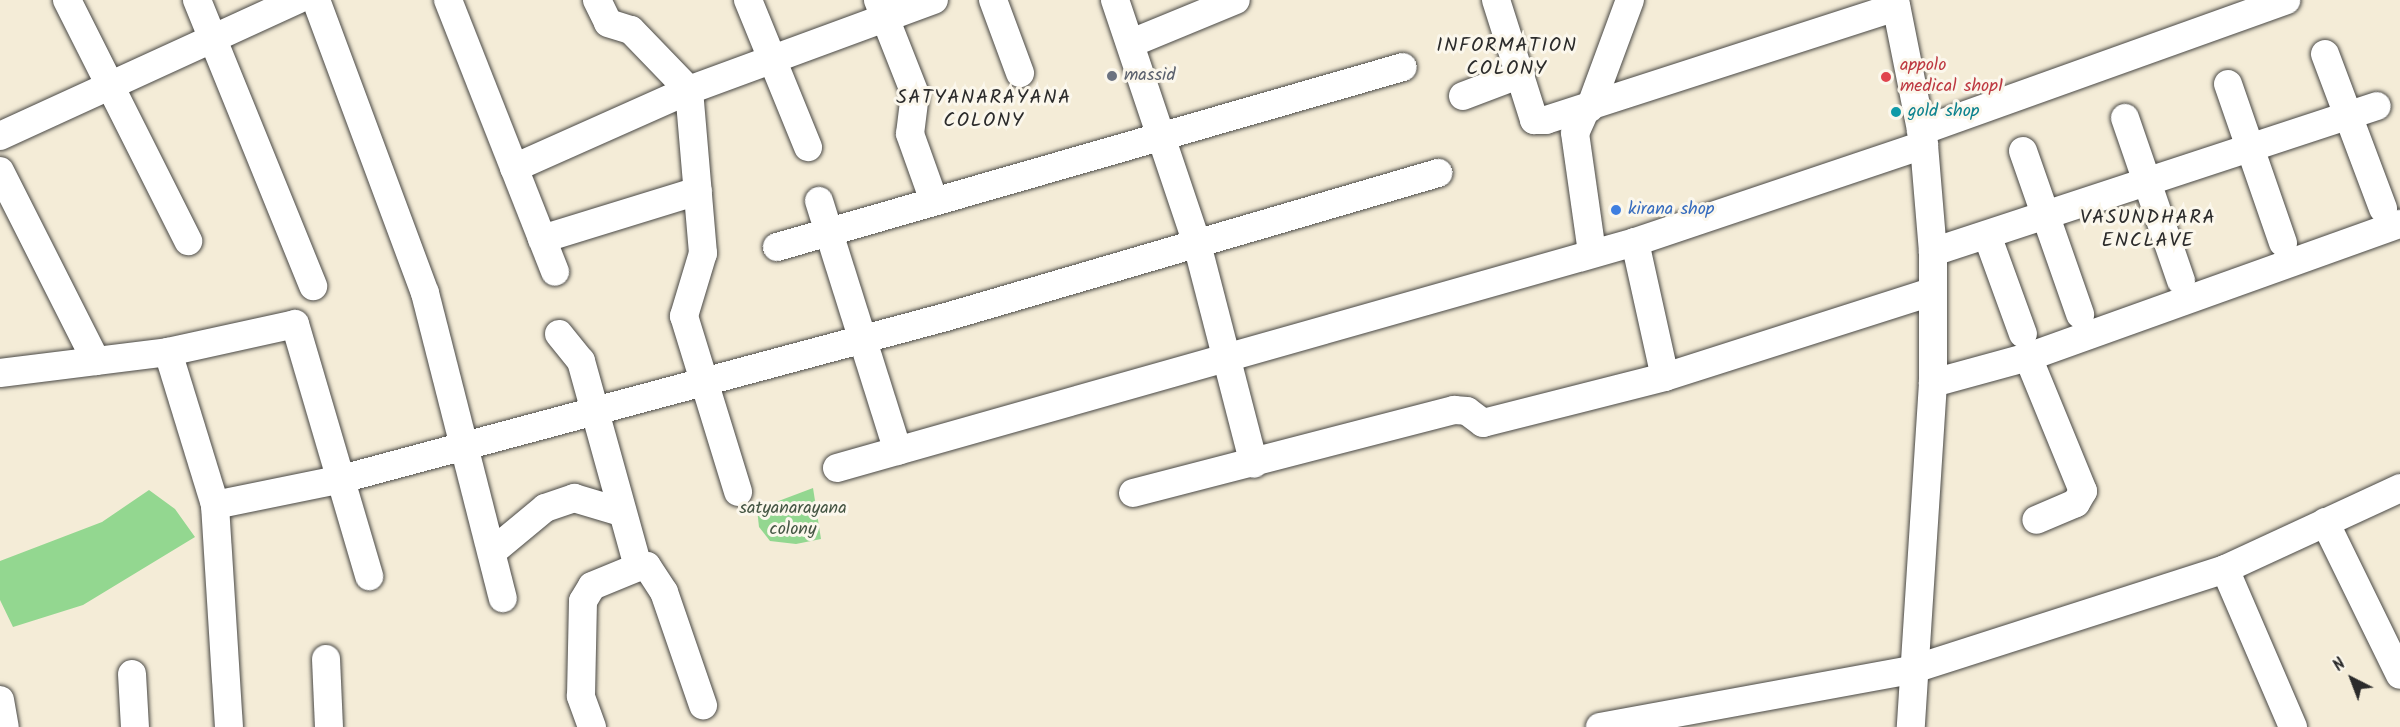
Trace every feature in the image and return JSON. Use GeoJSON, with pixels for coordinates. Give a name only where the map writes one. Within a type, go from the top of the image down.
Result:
{"type":"FeatureCollection","features":[{"type":"Feature","properties":{"kind":"street"},"geometry":{"type":"LineString","coordinates":[[67,0],[106,87],[188,241]]}},
{"type":"Feature","properties":{"kind":"street"},"geometry":{"type":"LineString","coordinates":[[197,0],[314,286]]}},
{"type":"Feature","properties":{"kind":"street"},"geometry":{"type":"LineString","coordinates":[[0,136],[297,0]]}},
{"type":"Feature","properties":{"kind":"street"},"geometry":{"type":"LineString","coordinates":[[316,0],[425,293],[503,598]]}},
{"type":"Feature","properties":{"kind":"street"},"geometry":{"type":"LineString","coordinates":[[448,0],[555,272]]}},
{"type":"Feature","properties":{"kind":"street"},"geometry":{"type":"LineString","coordinates":[[597,0],[608,23],[631,30],[689,90],[702,263],[684,316],[699,381],[738,492]]}},
{"type":"Feature","properties":{"kind":"street"},"geometry":{"type":"LineString","coordinates":[[748,0],[808,147]]}},
{"type":"Feature","properties":{"kind":"street"},"geometry":{"type":"LineString","coordinates":[[514,168],[689,90],[882,9],[934,0]]}},
{"type":"Feature","properties":{"kind":"street"},"geometry":{"type":"LineString","coordinates":[[993,0],[1020,73]]}},
{"type":"Feature","properties":{"kind":"street"},"geometry":{"type":"LineString","coordinates":[[1115,0],[1134,42],[1159,136],[1196,240],[1254,464]]}},
{"type":"Feature","properties":{"kind":"street"},"geometry":{"type":"LineString","coordinates":[[1134,42],[1236,0]]}},
{"type":"Feature","properties":{"kind":"street"},"geometry":{"type":"LineString","coordinates":[[1496,0],[1534,120],[1588,109],[1895,4],[1923,138],[1933,252],[1931,292],[1934,383],[1911,670],[1911,727]]}},
{"type":"Feature","properties":{"kind":"street"},"geometry":{"type":"LineString","coordinates":[[1606,0],[1617,28]]}},
{"type":"Feature","properties":{"kind":"street"},"geometry":{"type":"LineString","coordinates":[[1592,253],[1575,133],[1588,109],[1617,28],[1630,0]]}},
{"type":"Feature","properties":{"kind":"street"},"geometry":{"type":"LineString","coordinates":[[837,468],[1226,354],[1635,242],[1923,138],[2286,0]]}},
{"type":"Feature","properties":{"kind":"street"},"geometry":{"type":"LineString","coordinates":[[882,9],[915,94],[910,134],[934,201]]}},
{"type":"Feature","properties":{"kind":"street"},"geometry":{"type":"LineString","coordinates":[[1934,383],[2026,346],[2391,216],[2347,116],[2325,54]]}},
{"type":"Feature","properties":{"kind":"street"},"geometry":{"type":"LineString","coordinates":[[777,248],[1403,67]]}},
{"type":"Feature","properties":{"kind":"street"},"geometry":{"type":"LineString","coordinates":[[1463,96],[1521,74]]}},
{"type":"Feature","properties":{"kind":"street"},"geometry":{"type":"LineString","coordinates":[[2228,84],[2283,243]]}},
{"type":"Feature","properties":{"kind":"street"},"geometry":{"type":"LineString","coordinates":[[1933,252],[2377,106]]}},
{"type":"Feature","properties":{"kind":"street"},"geometry":{"type":"LineString","coordinates":[[2125,118],[2181,280]]}},
{"type":"Feature","properties":{"kind":"street"},"geometry":{"type":"LineString","coordinates":[[2023,151],[2080,314]]}},
{"type":"Feature","properties":{"kind":"street"},"geometry":{"type":"LineString","coordinates":[[0,171],[96,361]]}},
{"type":"Feature","properties":{"kind":"street"},"geometry":{"type":"LineString","coordinates":[[215,505],[338,480],[465,443],[865,336],[1438,173]]}},
{"type":"Feature","properties":{"kind":"street"},"geometry":{"type":"LineString","coordinates":[[542,239],[698,191]]}},
{"type":"Feature","properties":{"kind":"street"},"geometry":{"type":"LineString","coordinates":[[819,201],[865,336],[898,451]]}},
{"type":"Feature","properties":{"kind":"street"},"geometry":{"type":"LineString","coordinates":[[1988,235],[2026,346],[2083,491],[2076,503],[2036,520]]}},
{"type":"Feature","properties":{"kind":"street"},"geometry":{"type":"LineString","coordinates":[[1635,242],[1665,377]]}},
{"type":"Feature","properties":{"kind":"street"},"geometry":{"type":"LineString","coordinates":[[1133,493],[1254,464],[1454,410],[1467,411],[1483,423],[1665,377],[1931,292]]}},
{"type":"Feature","properties":{"kind":"street"},"geometry":{"type":"LineString","coordinates":[[0,374],[168,352],[295,324],[338,480],[369,576]]}},
{"type":"Feature","properties":{"kind":"street"},"geometry":{"type":"LineString","coordinates":[[560,334],[581,361],[638,567]]}},
{"type":"Feature","properties":{"kind":"street"},"geometry":{"type":"LineString","coordinates":[[168,352],[215,505],[229,727]]}},
{"type":"Feature","properties":{"kind":"street"},"geometry":{"type":"LineString","coordinates":[[1600,727],[1723,716],[1911,670],[2225,569],[2400,488]]}},
{"type":"Feature","properties":{"kind":"street"},"geometry":{"type":"LineString","coordinates":[[492,552],[545,508],[574,498],[621,512]]}},
{"type":"Feature","properties":{"kind":"street"},"geometry":{"type":"LineString","coordinates":[[2325,522],[2400,675]]}},
{"type":"Feature","properties":{"kind":"street"},"geometry":{"type":"LineString","coordinates":[[592,727],[581,696],[583,601],[592,586],[638,567],[647,566],[664,592],[703,705]]}},
{"type":"Feature","properties":{"kind":"street"},"geometry":{"type":"LineString","coordinates":[[2225,569],[2293,727]]}},
{"type":"Feature","properties":{"kind":"street"},"geometry":{"type":"LineString","coordinates":[[326,660],[329,727]]}},
{"type":"Feature","properties":{"kind":"street"},"geometry":{"type":"LineString","coordinates":[[132,674],[135,727]]}},
{"type":"Feature","properties":{"kind":"street"},"geometry":{"type":"LineString","coordinates":[[0,700],[5,727]]}},
{"type":"Feature","properties":{"kind":"green space","name":"satyanarayana colony"},"geometry":{"type":"Polygon","coordinates":[[[813,488],[821,539],[796,544],[770,541],[759,527],[757,509],[813,488]]]}},
{"type":"Feature","properties":{"kind":"green space"},"geometry":{"type":"Polygon","coordinates":[[[149,490],[175,509],[195,537],[83,605],[13,627],[0,600],[0,561],[102,522],[149,490]]]}},
{"type":"Feature","properties":{"kind":"place","name":"massid"},"geometry":{"type":"Point","coordinates":[1112,76]}},
{"type":"Feature","properties":{"kind":"place","name":"appolo medical shop1"},"geometry":{"type":"Point","coordinates":[1886,77]}},
{"type":"Feature","properties":{"kind":"place","name":"gold shop"},"geometry":{"type":"Point","coordinates":[1896,112]}},
{"type":"Feature","properties":{"kind":"place","name":"kirana shop"},"geometry":{"type":"Point","coordinates":[1616,210]}},
{"type":"Feature","properties":{"kind":"district","name":"INFORMATION COLONY"},"geometry":{"type":"Point","coordinates":[1507,58]}},
{"type":"Feature","properties":{"kind":"district","name":"SATYANARAYANA COLONY"},"geometry":{"type":"Point","coordinates":[984,110]}},
{"type":"Feature","properties":{"kind":"district","name":"VASUNDHARA ENCLAVE"},"geometry":{"type":"Point","coordinates":[2148,230]}}]}
